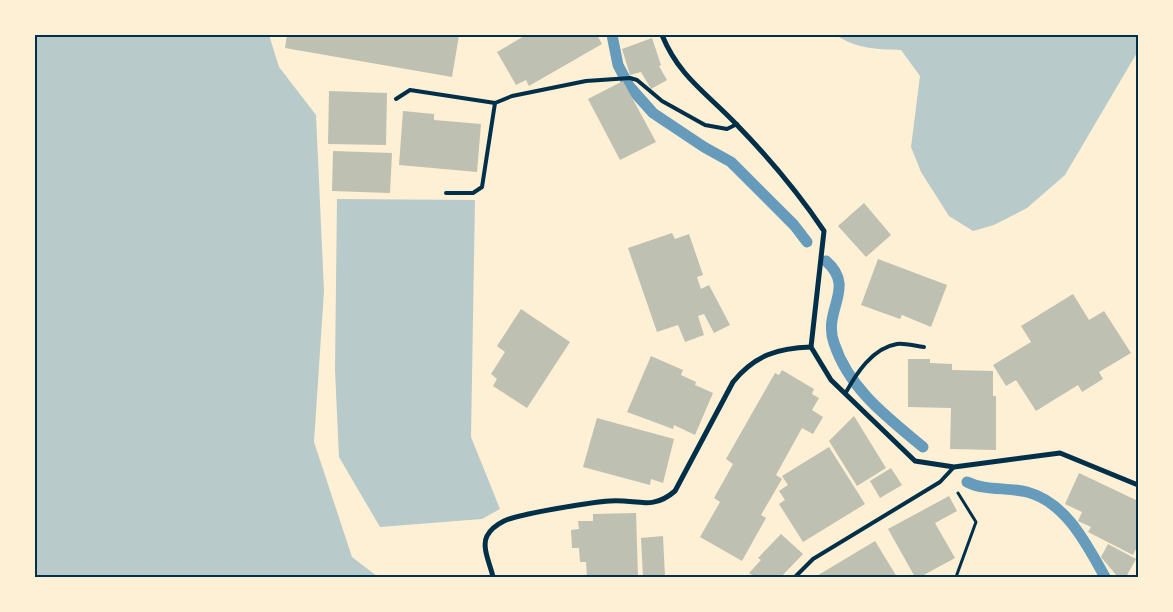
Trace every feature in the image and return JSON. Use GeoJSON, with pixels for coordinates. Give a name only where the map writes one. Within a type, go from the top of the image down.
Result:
{"type":"FeatureCollection","features":[{"type":"Feature","properties":{"kind":"street"},"geometry":{"type":"LineString","coordinates":[[662,35],[681,71],[737,124],[807,206],[824,231],[810,347],[830,380],[915,462],[954,467],[1060,453],[1138,485]]}},
{"type":"Feature","properties":{"kind":"street"},"geometry":{"type":"LineString","coordinates":[[493,577],[485,545],[487,537],[493,529],[513,518],[611,500],[647,504],[660,502],[676,491],[733,382],[741,372],[766,354],[786,348],[810,347]]}},
{"type":"Feature","properties":{"kind":"lane"},"geometry":{"type":"LineString","coordinates":[[396,99],[410,90],[496,103],[512,96],[586,81],[630,78],[637,80],[662,101],[705,125],[727,129],[737,124]]}},
{"type":"Feature","properties":{"kind":"lane"},"geometry":{"type":"LineString","coordinates":[[446,193],[473,193],[482,186],[496,103]]}},
{"type":"Feature","properties":{"kind":"lane"},"geometry":{"type":"LineString","coordinates":[[845,394],[859,371],[884,348],[899,344],[924,347]]}},
{"type":"Feature","properties":{"kind":"lane"},"geometry":{"type":"LineString","coordinates":[[795,577],[813,559],[940,482],[954,467]]}},
{"type":"Feature","properties":{"kind":"path"},"geometry":{"type":"LineString","coordinates":[[947,475],[976,522],[956,577]]}},
{"type":"Feature","properties":{"kind":"shaded area"},"geometry":{"type":"Polygon","coordinates":[[[35,35],[269,35],[279,67],[316,115],[324,291],[314,442],[352,557],[378,577],[35,577],[35,35]]]}},
{"type":"Feature","properties":{"kind":"shaded area"},"geometry":{"type":"Polygon","coordinates":[[[836,35],[1138,35],[1138,51],[1065,175],[1027,208],[994,225],[973,231],[949,216],[921,172],[911,147],[920,76],[901,50],[859,46],[836,35]]]}},
{"type":"Feature","properties":{"kind":"shaded area"},"geometry":{"type":"Polygon","coordinates":[[[337,199],[475,200],[471,437],[500,509],[482,519],[380,527],[339,457],[335,370],[337,199]]]}},
{"type":"Feature","properties":{"kind":"building"},"geometry":{"type":"Polygon","coordinates":[[[287,35],[459,35],[452,77],[285,48],[287,35]]]}},
{"type":"Feature","properties":{"kind":"building"},"geometry":{"type":"Polygon","coordinates":[[[526,35],[597,35],[602,44],[529,86],[526,80],[516,85],[497,52],[526,35]]]}},
{"type":"Feature","properties":{"kind":"building"},"geometry":{"type":"Polygon","coordinates":[[[652,38],[661,65],[659,66],[667,80],[651,89],[641,72],[630,75],[622,49],[652,38]]]}},
{"type":"Feature","properties":{"kind":"building"},"geometry":{"type":"Polygon","coordinates":[[[623,81],[656,142],[620,160],[588,99],[623,81]]]}},
{"type":"Feature","properties":{"kind":"building"},"geometry":{"type":"Polygon","coordinates":[[[329,91],[387,93],[386,145],[328,144],[329,91]]]}},
{"type":"Feature","properties":{"kind":"building"},"geometry":{"type":"Polygon","coordinates":[[[403,111],[434,114],[434,120],[481,124],[477,172],[399,165],[403,111]]]}},
{"type":"Feature","properties":{"kind":"building"},"geometry":{"type":"Polygon","coordinates":[[[333,151],[392,153],[390,193],[332,191],[333,151]]]}},
{"type":"Feature","properties":{"kind":"building"},"geometry":{"type":"Polygon","coordinates":[[[864,203],[891,235],[866,257],[838,226],[864,203]]]}},
{"type":"Feature","properties":{"kind":"building"},"geometry":{"type":"Polygon","coordinates":[[[672,233],[675,239],[689,234],[703,275],[697,277],[701,289],[709,285],[730,325],[714,333],[704,314],[698,316],[704,335],[685,342],[678,325],[657,332],[628,248],[672,233]]]}},
{"type":"Feature","properties":{"kind":"building"},"geometry":{"type":"Polygon","coordinates":[[[878,259],[947,285],[931,327],[902,315],[900,319],[861,305],[878,259]]]}},
{"type":"Feature","properties":{"kind":"building"},"geometry":{"type":"Polygon","coordinates":[[[1073,294],[1089,320],[1104,311],[1131,353],[1099,372],[1103,379],[1082,392],[1078,385],[1036,411],[1016,380],[1006,386],[993,365],[1031,342],[1021,326],[1073,294]]]}},
{"type":"Feature","properties":{"kind":"building"},"geometry":{"type":"Polygon","coordinates":[[[521,309],[570,342],[527,408],[493,386],[497,379],[491,374],[505,352],[497,346],[521,309]]]}},
{"type":"Feature","properties":{"kind":"building"},"geometry":{"type":"Polygon","coordinates":[[[651,356],[683,370],[681,375],[696,382],[695,385],[713,393],[695,435],[674,425],[673,429],[627,412],[651,356]]]}},
{"type":"Feature","properties":{"kind":"building"},"geometry":{"type":"Polygon","coordinates":[[[908,359],[930,359],[930,363],[952,364],[952,370],[993,371],[993,396],[996,396],[996,450],[950,449],[951,408],[908,407],[908,359]]]}},
{"type":"Feature","properties":{"kind":"building"},"geometry":{"type":"Polygon","coordinates":[[[782,370],[814,389],[812,394],[819,398],[812,410],[823,417],[813,434],[802,428],[776,475],[782,479],[761,515],[766,518],[742,561],[700,537],[720,502],[714,498],[733,464],[726,459],[775,373],[779,375],[782,370]]]}},
{"type":"Feature","properties":{"kind":"building"},"geometry":{"type":"Polygon","coordinates":[[[854,416],[886,468],[857,486],[829,441],[854,416]]]}},
{"type":"Feature","properties":{"kind":"building"},"geometry":{"type":"Polygon","coordinates":[[[597,418],[674,439],[663,483],[651,479],[650,485],[583,467],[597,418]]]}},
{"type":"Feature","properties":{"kind":"building"},"geometry":{"type":"Polygon","coordinates":[[[829,447],[865,504],[803,542],[779,504],[785,500],[779,491],[788,485],[782,476],[829,447]]]}},
{"type":"Feature","properties":{"kind":"building"},"geometry":{"type":"Polygon","coordinates":[[[891,468],[902,485],[880,498],[870,481],[891,468]]]}},
{"type":"Feature","properties":{"kind":"building"},"geometry":{"type":"Polygon","coordinates":[[[1079,473],[1138,501],[1138,545],[1133,555],[1088,532],[1091,527],[1078,521],[1082,512],[1065,504],[1079,473]]]}},
{"type":"Feature","properties":{"kind":"building"},"geometry":{"type":"Polygon","coordinates":[[[949,496],[957,511],[935,523],[955,558],[920,577],[915,577],[888,529],[949,496]]]}},
{"type":"Feature","properties":{"kind":"building"},"geometry":{"type":"Polygon","coordinates":[[[636,513],[638,576],[587,577],[586,562],[580,562],[579,548],[572,548],[571,530],[579,529],[578,521],[593,521],[593,514],[636,513]]]}},
{"type":"Feature","properties":{"kind":"building"},"geometry":{"type":"Polygon","coordinates":[[[781,534],[803,554],[781,577],[750,577],[752,575],[749,573],[761,560],[758,558],[781,534]]]}},
{"type":"Feature","properties":{"kind":"building"},"geometry":{"type":"Polygon","coordinates":[[[663,536],[665,577],[643,577],[641,538],[663,536]]]}},
{"type":"Feature","properties":{"kind":"building"},"geometry":{"type":"Polygon","coordinates":[[[875,541],[897,577],[815,577],[875,541]]]}},
{"type":"Feature","properties":{"kind":"building"},"geometry":{"type":"Polygon","coordinates":[[[1108,544],[1136,559],[1126,577],[1117,576],[1101,557],[1108,544]]]}},
{"type":"Feature","properties":{"kind":"waterway"},"geometry":{"type":"LineString","coordinates":[[612,35],[618,65],[629,86],[653,113],[704,147],[731,162],[794,225],[807,242]]}},
{"type":"Feature","properties":{"kind":"waterway"},"geometry":{"type":"LineString","coordinates":[[826,261],[835,271],[839,281],[831,331],[841,359],[849,374],[871,401],[923,447]]}},
{"type":"Feature","properties":{"kind":"waterway"},"geometry":{"type":"LineString","coordinates":[[967,482],[981,487],[1027,492],[1041,497],[1053,505],[1074,526],[1105,577]]}}]}
